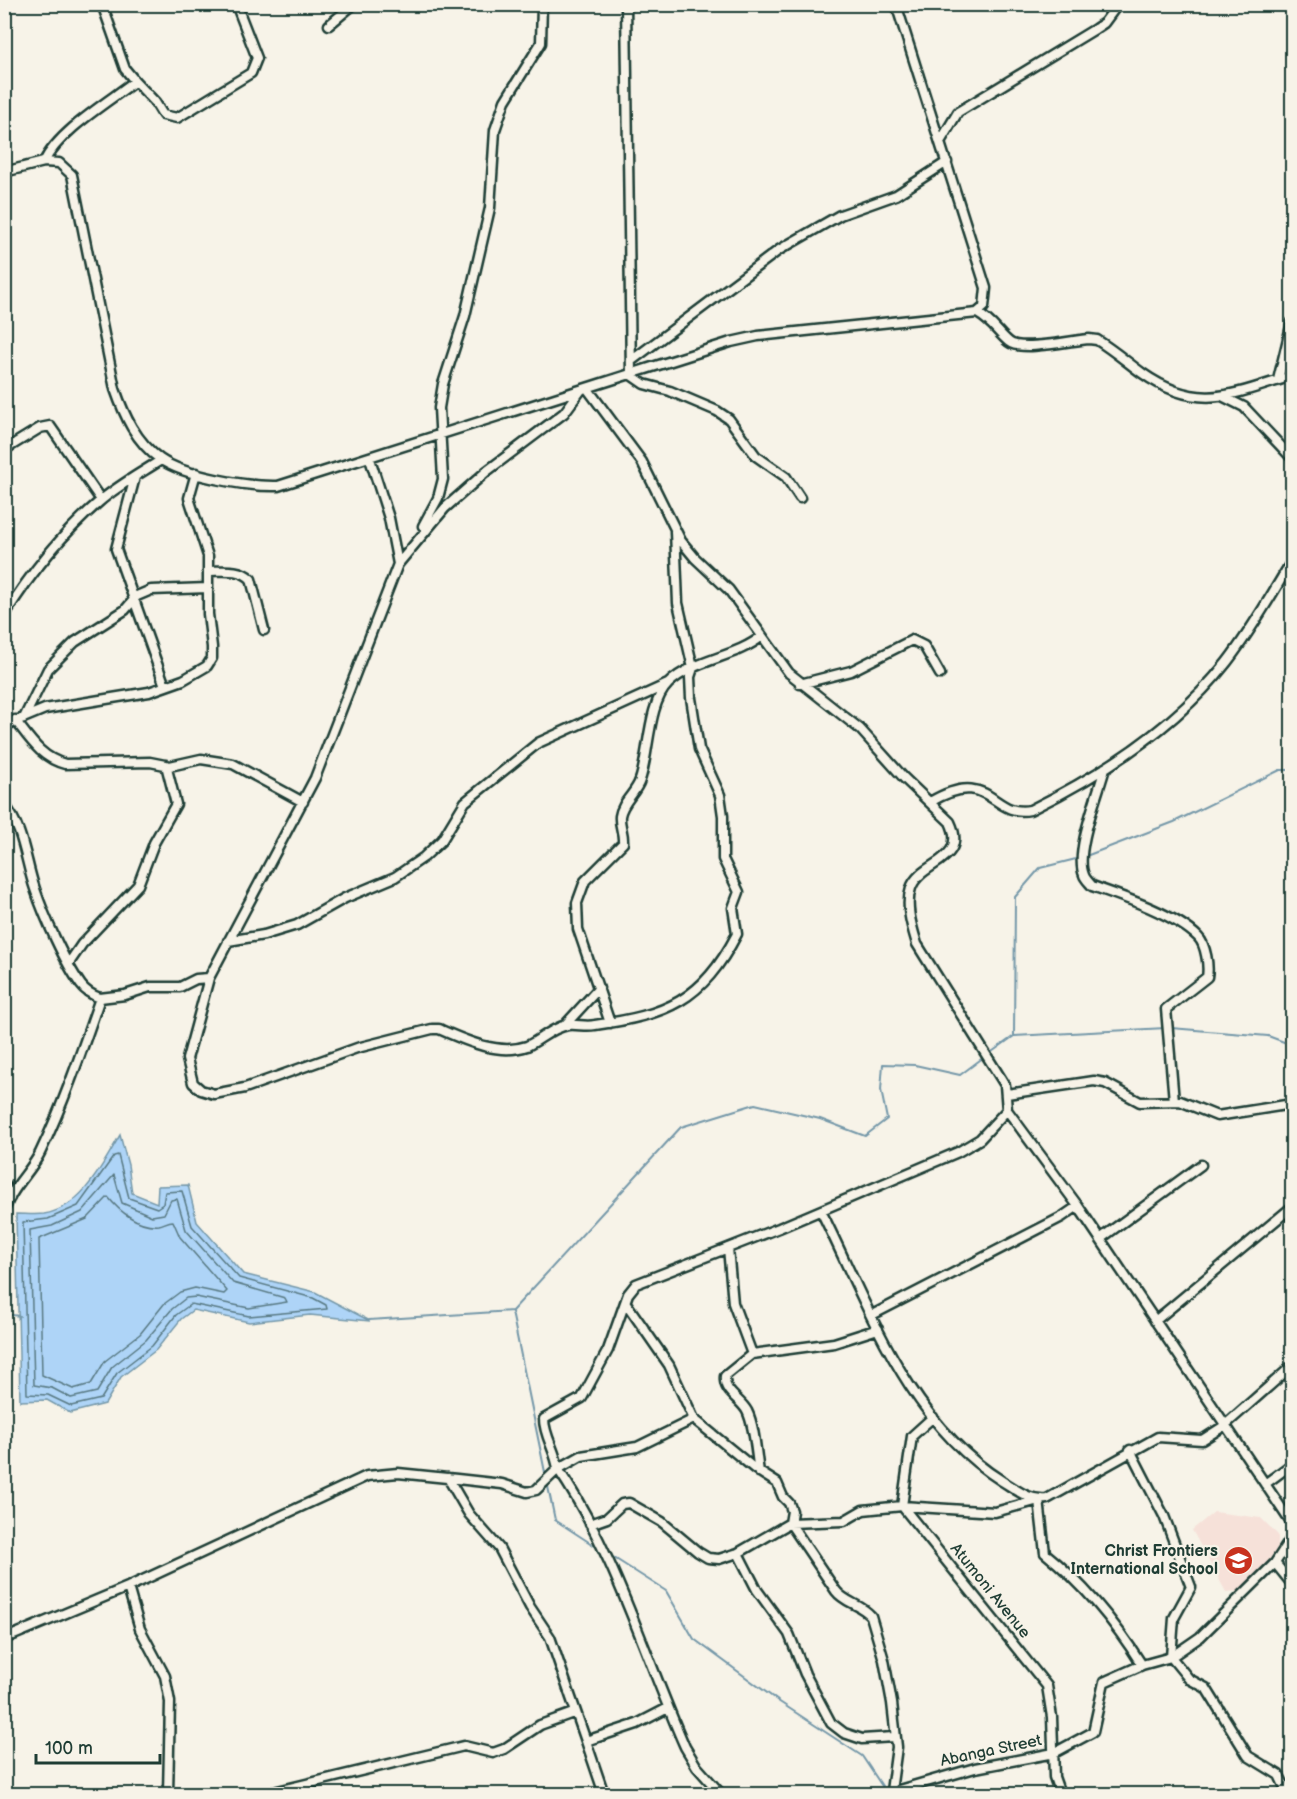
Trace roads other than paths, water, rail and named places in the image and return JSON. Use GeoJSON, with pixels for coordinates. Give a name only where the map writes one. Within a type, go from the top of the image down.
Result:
{"type":"FeatureCollection","features":[{"type":"Feature","properties":{"kind":"street"},"geometry":{"type":"LineString","coordinates":[[102,4],[125,69],[155,102],[163,115],[177,118],[251,73],[256,58],[236,4]]}},
{"type":"Feature","properties":{"kind":"street"},"geometry":{"type":"LineString","coordinates":[[329,25],[354,4]]}},
{"type":"Feature","properties":{"kind":"street"},"geometry":{"type":"LineString","coordinates":[[542,4],[541,43],[505,101],[495,130],[490,208],[465,316],[443,384],[439,408],[443,479],[438,498],[398,564],[328,745],[303,802],[209,978],[187,1059],[193,1083],[201,1090],[214,1094],[245,1088],[357,1048],[432,1029],[439,1029],[482,1046],[505,1048],[525,1046],[565,1025],[599,987]]}},
{"type":"Feature","properties":{"kind":"street"},"geometry":{"type":"LineString","coordinates":[[626,4],[631,375]]}},
{"type":"Feature","properties":{"kind":"street"},"geometry":{"type":"LineString","coordinates":[[4,172],[44,162],[59,163],[72,175],[115,389],[124,415],[143,443],[161,460],[196,473],[256,486],[278,486],[370,459],[731,342],[758,336],[977,313],[984,306],[986,288],[897,8],[906,4]]}},
{"type":"Feature","properties":{"kind":"street"},"geometry":{"type":"LineString","coordinates":[[940,142],[958,112],[1104,23],[1118,4]]}},
{"type":"Feature","properties":{"kind":"street"},"geometry":{"type":"LineString","coordinates":[[44,162],[49,152],[70,132],[135,81]]}},
{"type":"Feature","properties":{"kind":"street"},"geometry":{"type":"LineString","coordinates":[[631,361],[779,250],[840,215],[896,195],[947,162]]}},
{"type":"Feature","properties":{"kind":"street"},"geometry":{"type":"LineString","coordinates":[[977,313],[996,326],[1011,344],[1023,346],[1097,340],[1143,373],[1177,392],[1195,397],[1222,396],[1293,376]]}},
{"type":"Feature","properties":{"kind":"street"},"geometry":{"type":"LineString","coordinates":[[1278,380],[1293,322]]}},
{"type":"Feature","properties":{"kind":"street"},"geometry":{"type":"LineString","coordinates":[[631,375],[644,384],[670,391],[717,411],[729,419],[756,456],[786,477],[801,498]]}},
{"type":"Feature","properties":{"kind":"street"},"geometry":{"type":"LineString","coordinates":[[584,389],[642,462],[675,531],[695,558],[729,590],[800,684],[860,729],[950,822],[954,838],[945,858],[926,870],[911,887],[910,918],[916,944],[999,1074],[1007,1094],[1007,1110],[1078,1206],[1224,1426],[1293,1524]]}},
{"type":"Feature","properties":{"kind":"street"},"geometry":{"type":"LineString","coordinates":[[410,547],[445,508],[487,471],[564,413],[584,389]]}},
{"type":"Feature","properties":{"kind":"street"},"geometry":{"type":"LineString","coordinates":[[1222,396],[1244,407],[1292,460]]}},
{"type":"Feature","properties":{"kind":"street"},"geometry":{"type":"LineString","coordinates":[[4,450],[40,428],[50,426],[101,500]]}},
{"type":"Feature","properties":{"kind":"street"},"geometry":{"type":"LineString","coordinates":[[370,459],[389,518],[398,564]]}},
{"type":"Feature","properties":{"kind":"street"},"geometry":{"type":"LineString","coordinates":[[4,616],[34,572],[61,539],[101,500],[161,460]]}},
{"type":"Feature","properties":{"kind":"street"},"geometry":{"type":"LineString","coordinates":[[4,726],[19,719],[64,706],[132,697],[165,686],[207,666],[212,658],[208,556],[189,498],[196,473]]}},
{"type":"Feature","properties":{"kind":"street"},"geometry":{"type":"LineString","coordinates":[[135,477],[116,549],[165,686]]}},
{"type":"Feature","properties":{"kind":"street"},"geometry":{"type":"LineString","coordinates":[[565,1025],[610,1023],[649,1016],[690,997],[705,981],[737,934],[734,908],[739,892],[723,860],[723,816],[720,795],[699,749],[691,698],[690,677],[693,668],[678,603],[675,531]]}},
{"type":"Feature","properties":{"kind":"street"},"geometry":{"type":"LineString","coordinates":[[930,802],[950,792],[969,788],[979,790],[1017,810],[1030,810],[1105,768],[1157,731],[1215,677],[1236,649],[1293,561]]}},
{"type":"Feature","properties":{"kind":"street"},"geometry":{"type":"LineString","coordinates":[[208,571],[245,573],[251,579],[264,630]]}},
{"type":"Feature","properties":{"kind":"street"},"geometry":{"type":"LineString","coordinates":[[19,719],[48,669],[75,642],[125,610],[135,598],[151,590],[208,588]]}},
{"type":"Feature","properties":{"kind":"street"},"geometry":{"type":"LineString","coordinates":[[228,941],[264,935],[297,925],[345,898],[395,877],[424,857],[442,840],[465,802],[538,743],[668,684],[693,668],[723,654],[742,649],[762,636]]}},
{"type":"Feature","properties":{"kind":"street"},"geometry":{"type":"LineString","coordinates":[[800,684],[851,671],[912,640],[921,643],[940,674]]}},
{"type":"Feature","properties":{"kind":"street"},"geometry":{"type":"LineString","coordinates":[[610,1023],[578,929],[577,903],[585,881],[623,843],[620,814],[639,784],[649,728],[668,684]]}},
{"type":"Feature","properties":{"kind":"street"},"geometry":{"type":"LineString","coordinates":[[19,719],[40,752],[52,761],[64,764],[150,762],[166,765],[201,759],[233,764],[303,802]]}},
{"type":"Feature","properties":{"kind":"street"},"geometry":{"type":"LineString","coordinates":[[69,963],[82,944],[143,877],[154,843],[176,804],[166,765]]}},
{"type":"Feature","properties":{"kind":"street"},"geometry":{"type":"LineString","coordinates":[[1105,768],[1084,846],[1081,863],[1084,876],[1092,886],[1176,922],[1199,938],[1209,967],[1207,977],[1166,1009],[1174,1101]]}},
{"type":"Feature","properties":{"kind":"street"},"geometry":{"type":"LineString","coordinates":[[4,804],[20,829],[36,891],[81,986],[100,998],[125,995],[150,987],[172,988],[209,978]]}},
{"type":"Feature","properties":{"kind":"street"},"geometry":{"type":"LineString","coordinates":[[4,1212],[10,1198],[39,1155],[68,1087],[100,998]]}},
{"type":"Feature","properties":{"kind":"street"},"geometry":{"type":"LineString","coordinates":[[1007,1094],[1094,1081],[1105,1083],[1140,1102],[1174,1101],[1217,1116],[1293,1104]]}},
{"type":"Feature","properties":{"kind":"street"},"geometry":{"type":"LineString","coordinates":[[721,1794],[697,1767],[684,1747],[590,1524],[558,1469],[557,1456],[544,1427],[544,1419],[582,1398],[608,1350],[628,1294],[636,1284],[821,1211],[958,1152],[980,1139],[1007,1110]]}},
{"type":"Feature","properties":{"kind":"street"},"geometry":{"type":"LineString","coordinates":[[1100,1239],[1201,1166]]}},
{"type":"Feature","properties":{"kind":"street"},"geometry":{"type":"LineString","coordinates":[[4,1183],[10,1198]]}},
{"type":"Feature","properties":{"kind":"street"},"geometry":{"type":"LineString","coordinates":[[872,1315],[1062,1217],[1078,1206]]}},
{"type":"Feature","properties":{"kind":"street"},"geometry":{"type":"LineString","coordinates":[[1155,1321],[1293,1207]]}},
{"type":"Feature","properties":{"kind":"street"},"geometry":{"type":"LineString","coordinates":[[821,1211],[895,1364],[933,1417],[964,1452],[995,1477],[1030,1499],[1039,1500]]}},
{"type":"Feature","properties":{"kind":"street"},"geometry":{"type":"LineString","coordinates":[[728,1248],[733,1303],[752,1354]]}},
{"type":"Feature","properties":{"kind":"street"},"geometry":{"type":"LineString","coordinates":[[626,1303],[669,1365],[694,1419],[759,1472],[777,1483],[783,1497],[789,1503],[790,1523],[841,1598],[866,1610],[871,1616],[884,1660],[897,1747],[888,1793]]}},
{"type":"Feature","properties":{"kind":"street"},"geometry":{"type":"LineString","coordinates":[[759,1472],[748,1413],[728,1390],[724,1378],[752,1354],[834,1343],[878,1329]]}},
{"type":"Feature","properties":{"kind":"street"},"geometry":{"type":"LineString","coordinates":[[590,1524],[607,1518],[622,1504],[629,1503],[662,1522],[708,1558],[719,1559],[738,1553],[790,1523],[844,1521],[863,1510],[902,1506],[995,1512],[1047,1499],[1130,1450],[1158,1437],[1202,1440],[1224,1426],[1293,1366]]}},
{"type":"Feature","properties":{"kind":"street"},"geometry":{"type":"LineString","coordinates":[[902,1506],[912,1437],[933,1417]]}},
{"type":"Feature","properties":{"kind":"street"},"geometry":{"type":"LineString","coordinates":[[5,1638],[128,1587],[368,1476],[398,1473],[448,1478],[502,1484],[527,1492],[536,1490],[558,1469],[581,1456],[637,1447],[694,1419]]}},
{"type":"Feature","properties":{"kind":"street"},"geometry":{"type":"LineString","coordinates":[[1130,1450],[1164,1516],[1191,1587],[1174,1618],[1172,1656],[1189,1679],[1206,1688],[1248,1756],[1272,1769],[1283,1781],[1288,1794]]}},
{"type":"Feature","properties":{"kind":"street"},"geometry":{"type":"LineString","coordinates":[[1265,1484],[1293,1464]]}},
{"type":"Feature","properties":{"kind":"street"},"geometry":{"type":"LineString","coordinates":[[448,1478],[469,1514],[499,1548],[530,1606],[550,1637],[604,1794]]}},
{"type":"Feature","properties":{"kind":"street"},"geometry":{"type":"LineString","coordinates":[[1039,1500],[1045,1553],[1073,1576],[1116,1624],[1142,1665]]}},
{"type":"Feature","properties":{"kind":"street","name":"Atumoni Avenue"},"geometry":{"type":"LineString","coordinates":[[902,1506],[1047,1686],[1052,1717],[1054,1777],[1060,1794]]}},
{"type":"Feature","properties":{"kind":"street","name":"Abanga Street"},"geometry":{"type":"LineString","coordinates":[[888,1793],[975,1768],[1054,1753],[1093,1732],[1104,1682],[1142,1665],[1172,1656],[1200,1638],[1275,1563],[1293,1536]]}},
{"type":"Feature","properties":{"kind":"street"},"geometry":{"type":"LineString","coordinates":[[738,1553],[757,1590],[789,1634],[819,1704],[836,1729],[862,1739],[894,1737]]}},
{"type":"Feature","properties":{"kind":"street"},"geometry":{"type":"LineString","coordinates":[[1275,1563],[1293,1584]]}},
{"type":"Feature","properties":{"kind":"street"},"geometry":{"type":"LineString","coordinates":[[128,1587],[140,1629],[165,1676],[170,1702],[168,1794]]}},
{"type":"Feature","properties":{"kind":"street"},"geometry":{"type":"LineString","coordinates":[[586,1741],[637,1724],[668,1708]]}},
{"type":"Feature","properties":{"kind":"street"},"geometry":{"type":"LineString","coordinates":[[264,1794],[464,1746],[493,1753],[504,1749],[540,1725],[576,1712]]}},
{"type":"Feature","properties":{"kind":"street"},"geometry":{"type":"LineString","coordinates":[[1283,1781],[1293,1777]]}},
{"type":"Feature","properties":{"kind":"water"},"geometry":{"type":"Polygon","coordinates":[[[120,1135],[132,1193],[157,1203],[158,1186],[188,1185],[197,1222],[243,1274],[315,1292],[370,1321],[310,1315],[249,1322],[193,1310],[181,1319],[156,1350],[121,1377],[105,1404],[70,1413],[47,1400],[20,1401],[16,1214],[44,1214],[70,1203],[99,1171],[120,1135]]]}},
{"type":"Feature","properties":{"kind":"waterway"},"geometry":{"type":"LineString","coordinates":[[1086,856],[1174,822],[1280,770],[1292,770]]}},
{"type":"Feature","properties":{"kind":"waterway"},"geometry":{"type":"LineString","coordinates":[[989,1054],[1014,1036],[1015,897],[1040,868],[1080,858]]}},
{"type":"Feature","properties":{"kind":"waterway"},"geometry":{"type":"LineString","coordinates":[[1014,1036],[1166,1028]]}},
{"type":"Feature","properties":{"kind":"waterway"},"geometry":{"type":"LineString","coordinates":[[1171,1028],[1268,1036],[1292,1045]]}},
{"type":"Feature","properties":{"kind":"waterway"},"geometry":{"type":"LineString","coordinates":[[369,1320],[512,1311],[681,1127],[755,1104],[820,1119],[865,1136],[887,1119],[881,1090],[883,1064],[915,1065],[960,1075],[984,1057]]}},
{"type":"Feature","properties":{"kind":"waterway"},"geometry":{"type":"LineString","coordinates":[[512,1312],[546,1477]]}},
{"type":"Feature","properties":{"kind":"waterway"},"geometry":{"type":"LineString","coordinates":[[4,1314],[20,1316]]}},
{"type":"Feature","properties":{"kind":"waterway"},"geometry":{"type":"LineString","coordinates":[[547,1482],[555,1520],[598,1548]]}},
{"type":"Feature","properties":{"kind":"waterway"},"geometry":{"type":"LineString","coordinates":[[608,1554],[666,1591],[694,1639],[778,1701],[862,1756],[886,1792]]}},
{"type":"Feature","properties":{"kind":"place","name":"Christ Frontiers International School"},"geometry":{"type":"Point","coordinates":[1239,1560]}}]}
